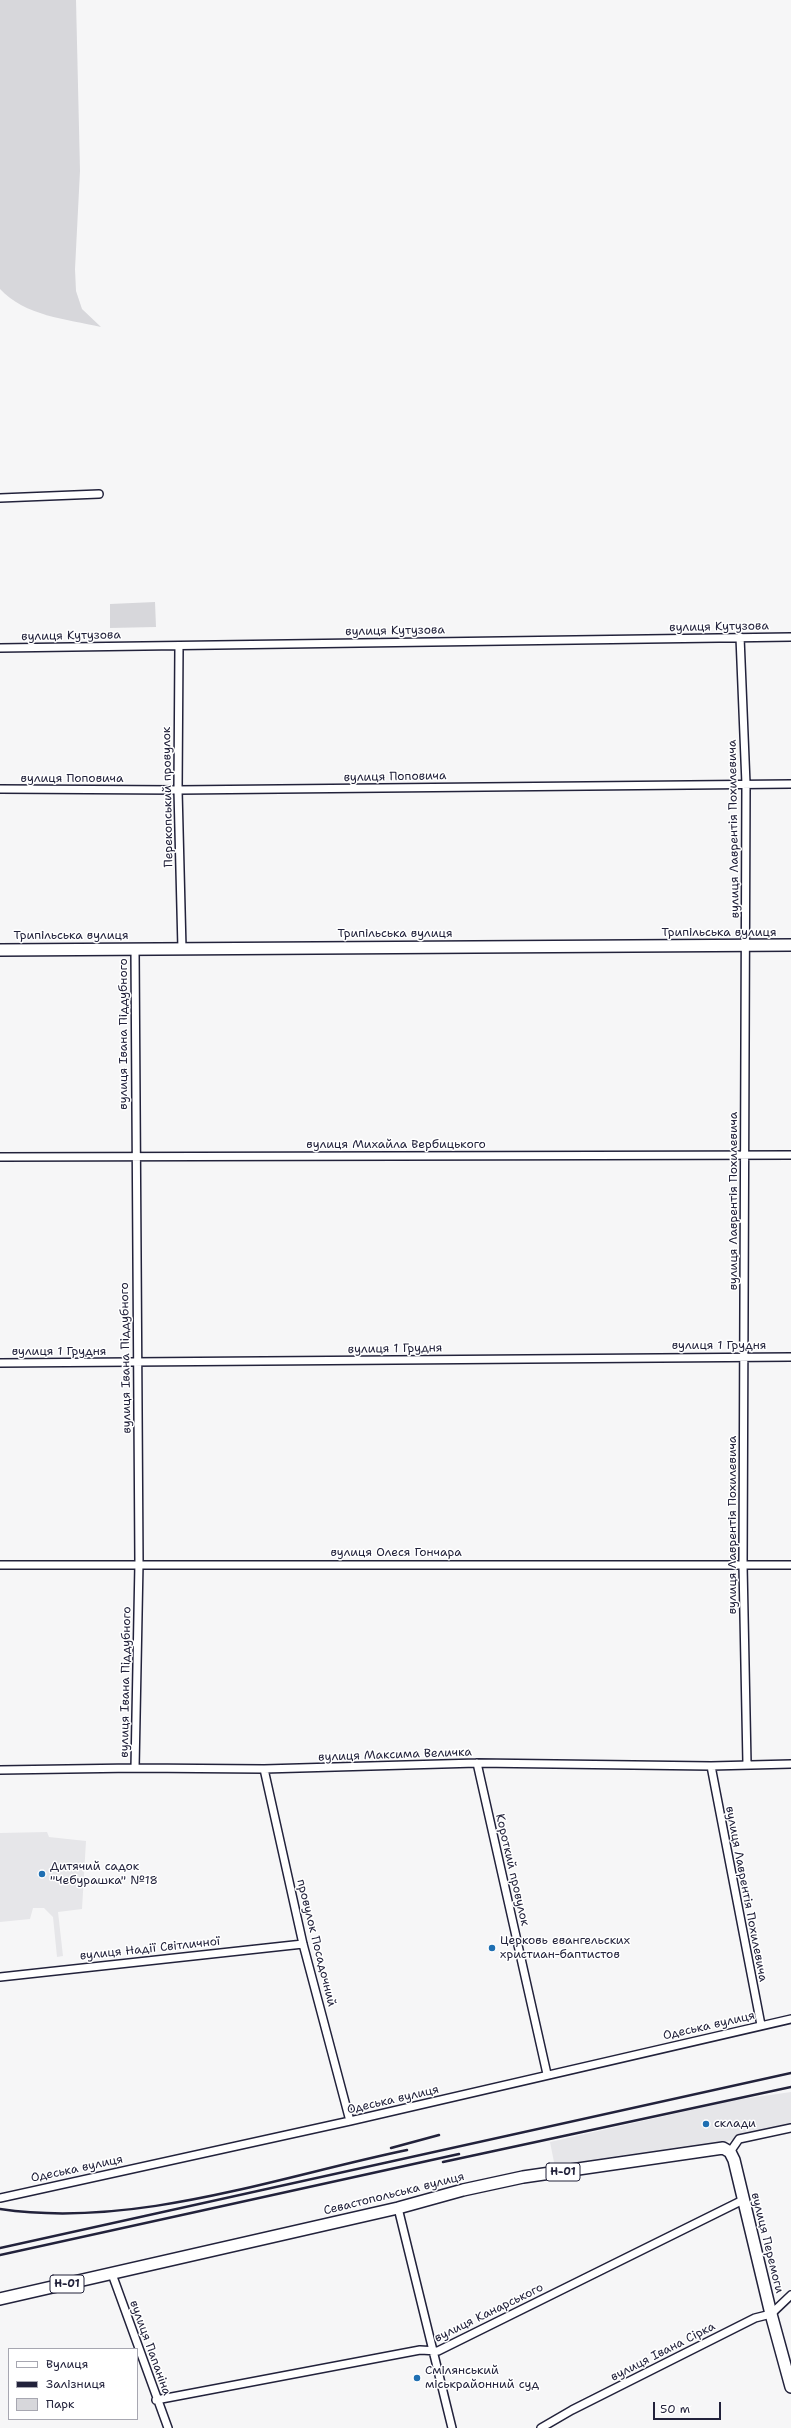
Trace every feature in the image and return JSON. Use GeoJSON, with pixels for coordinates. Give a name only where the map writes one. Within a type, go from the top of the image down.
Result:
{"type":"FeatureCollection","features":[{"type":"Feature","properties":{"kind":"main road","name":"Трипільська вулиця"},"geometry":{"type":"LineString","coordinates":[[0,950],[791,945]]}},
{"type":"Feature","properties":{"kind":"main road","name":"Севастопольська вулиця"},"geometry":{"type":"LineString","coordinates":[[0,2299],[398,2208],[463,2190],[523,2177],[710,2149],[723,2148],[730,2152]]}},
{"type":"Feature","properties":{"kind":"main road","name":"вулиця Перемоги"},"geometry":{"type":"LineString","coordinates":[[730,2152],[734,2160],[771,2314],[791,2387]]}},
{"type":"Feature","properties":{"kind":"street"},"geometry":{"type":"LineString","coordinates":[[0,498],[99,494]]}},
{"type":"Feature","properties":{"kind":"street","name":"вулиця Лаврентія Похилевича"},"geometry":{"type":"LineString","coordinates":[[740,637],[746,784],[747,945],[743,1565],[747,1764]]}},
{"type":"Feature","properties":{"kind":"street","name":"вулиця Кутузова"},"geometry":{"type":"LineString","coordinates":[[0,648],[791,637]]}},
{"type":"Feature","properties":{"kind":"street","name":"Перекопський провулок"},"geometry":{"type":"LineString","coordinates":[[179,646],[178,790],[182,949]]}},
{"type":"Feature","properties":{"kind":"street","name":"вулиця Поповича"},"geometry":{"type":"LineString","coordinates":[[0,789],[178,790],[791,784]]}},
{"type":"Feature","properties":{"kind":"street","name":"вулиця Івана Піддубного"},"geometry":{"type":"LineString","coordinates":[[135,949],[135,1156],[139,1563],[135,1768]]}},
{"type":"Feature","properties":{"kind":"street","name":"вулиця Михайла Вербицького"},"geometry":{"type":"LineString","coordinates":[[0,1157],[791,1155]]}},
{"type":"Feature","properties":{"kind":"street","name":"вулиця 1 Грудня"},"geometry":{"type":"LineString","coordinates":[[0,1363],[791,1357]]}},
{"type":"Feature","properties":{"kind":"street","name":"вулиця Олеся Гончара"},"geometry":{"type":"LineString","coordinates":[[0,1565],[139,1563],[791,1565]]}},
{"type":"Feature","properties":{"kind":"street","name":"вулиця Максима Величка"},"geometry":{"type":"LineString","coordinates":[[0,1770],[135,1768],[264,1769],[477,1763],[711,1766],[791,1764]]}},
{"type":"Feature","properties":{"kind":"street","name":"Короткий провулок"},"geometry":{"type":"LineString","coordinates":[[477,1763],[547,2074]]}},
{"type":"Feature","properties":{"kind":"street","name":"вулиця Лаврентія Похилевича"},"geometry":{"type":"LineString","coordinates":[[711,1766],[761,2025]]}},
{"type":"Feature","properties":{"kind":"street","name":"провулок Посадочний"},"geometry":{"type":"LineString","coordinates":[[264,1769],[303,1944],[350,2121]]}},
{"type":"Feature","properties":{"kind":"street","name":"вулиця Надії Світличної"},"geometry":{"type":"LineString","coordinates":[[0,1977],[303,1944]]}},
{"type":"Feature","properties":{"kind":"street","name":"Одеська вулиця"},"geometry":{"type":"LineString","coordinates":[[0,2198],[350,2121],[547,2074],[791,2019]]}},
{"type":"Feature","properties":{"kind":"street"},"geometry":{"type":"LineString","coordinates":[[730,2152],[739,2139],[791,2128]]}},
{"type":"Feature","properties":{"kind":"street","name":"вулиця Канарського"},"geometry":{"type":"LineString","coordinates":[[156,2400],[420,2350],[438,2351],[743,2200]]}},
{"type":"Feature","properties":{"kind":"street"},"geometry":{"type":"LineString","coordinates":[[398,2208],[431,2351],[452,2428]]}},
{"type":"Feature","properties":{"kind":"street","name":"вулиця Папаніна"},"geometry":{"type":"LineString","coordinates":[[112,2274],[138,2348]]}},
{"type":"Feature","properties":{"kind":"street","name":"вулиця Івана Сірка"},"geometry":{"type":"LineString","coordinates":[[541,2428],[572,2410],[756,2318],[771,2314],[791,2295]]}},
{"type":"Feature","properties":{"kind":"street","name":"вулиця Папаніна"},"geometry":{"type":"LineString","coordinates":[[138,2348],[156,2400],[168,2428]]}},
{"type":"Feature","properties":{"kind":"shaded area","name":"Дитячий садок \"Чебурашка\" №18"},"geometry":{"type":"Polygon","coordinates":[[[47,1832],[49,1837],[86,1841],[82,1909],[58,1912],[63,1956],[57,1957],[53,1917],[44,1908],[33,1908],[30,1919],[0,1922],[0,1833],[47,1832]]]}},
{"type":"Feature","properties":{"kind":"shaded area"},"geometry":{"type":"Polygon","coordinates":[[[791,2092],[791,2127],[739,2138],[709,2147],[556,2172],[550,2142],[735,2100],[791,2092]]]}},
{"type":"Feature","properties":{"kind":"green space"},"geometry":{"type":"Polygon","coordinates":[[[0,0],[76,0],[80,171],[75,269],[76,291],[82,309],[101,327],[60,319],[34,311],[10,298],[0,289],[0,0]]]}},
{"type":"Feature","properties":{"kind":"green space"},"geometry":{"type":"Polygon","coordinates":[[[155,602],[156,627],[110,628],[110,604],[155,602]]]}},
{"type":"Feature","properties":{"kind":"railway"},"geometry":{"type":"LineString","coordinates":[[0,2248],[791,2073]]}},
{"type":"Feature","properties":{"kind":"railway"},"geometry":{"type":"LineString","coordinates":[[443,2162],[791,2087]]}},
{"type":"Feature","properties":{"kind":"railway"},"geometry":{"type":"LineString","coordinates":[[391,2148],[439,2135]]}},
{"type":"Feature","properties":{"kind":"railway"},"geometry":{"type":"LineString","coordinates":[[0,2209],[51,2213],[102,2212],[153,2206],[256,2186],[407,2150]]}},
{"type":"Feature","properties":{"kind":"railway"},"geometry":{"type":"LineString","coordinates":[[0,2255],[459,2154]]}},
{"type":"Feature","properties":{"kind":"place","name":"Дитячий садок \"Чебурашка\" №18"},"geometry":{"type":"Point","coordinates":[42,1874]}},
{"type":"Feature","properties":{"kind":"place","name":"Церковь евангельских христиан-баптистов"},"geometry":{"type":"Point","coordinates":[492,1948]}},
{"type":"Feature","properties":{"kind":"place","name":"склади"},"geometry":{"type":"Point","coordinates":[706,2124]}},
{"type":"Feature","properties":{"kind":"place","name":"Смілянський міськрайонний суд"},"geometry":{"type":"Point","coordinates":[417,2378]}}]}
